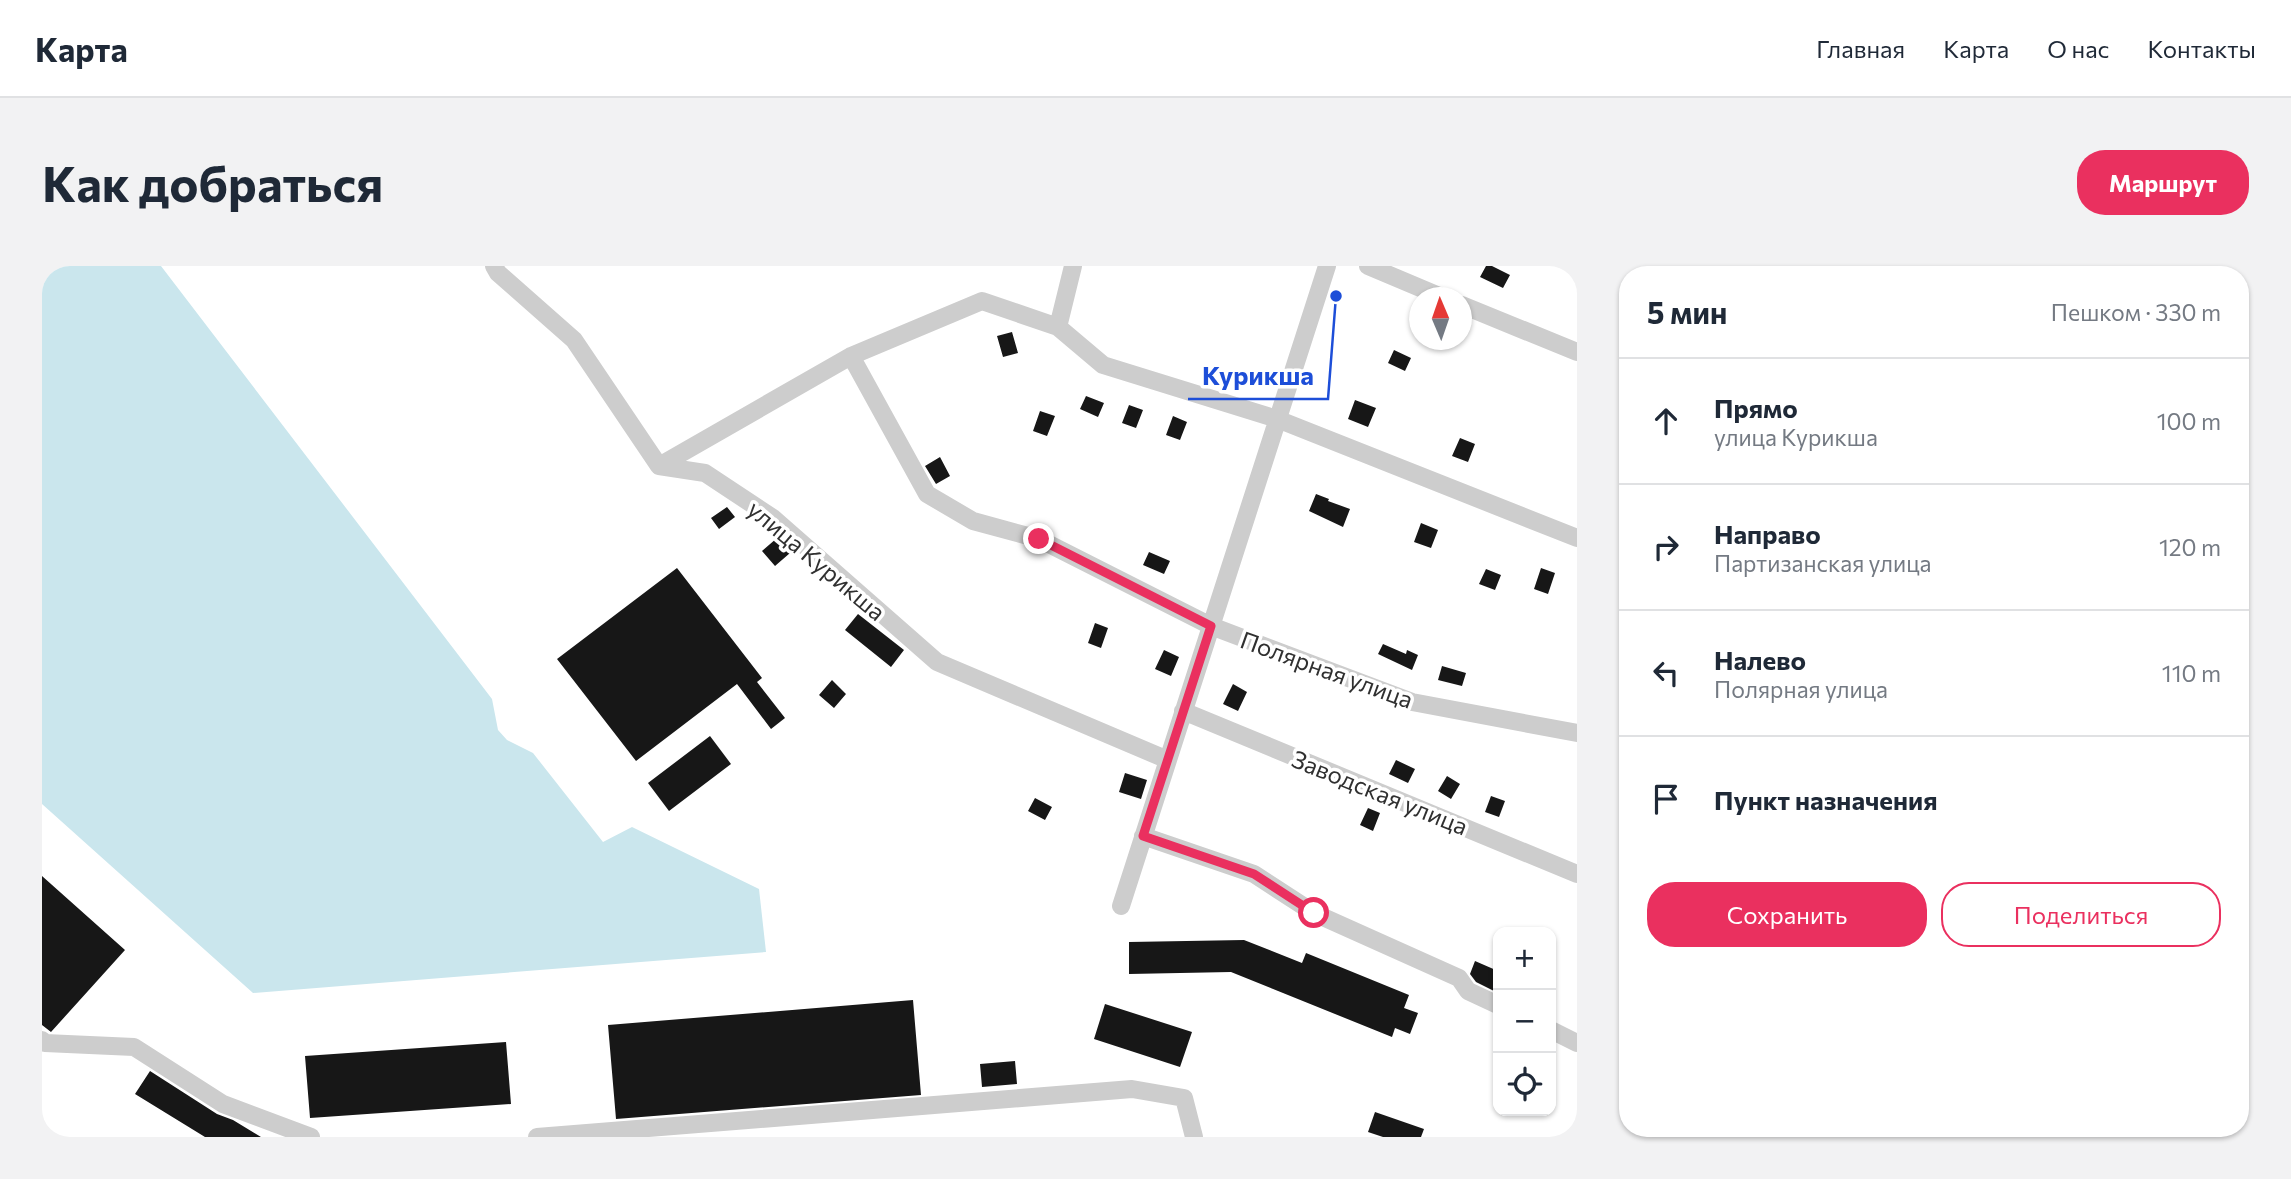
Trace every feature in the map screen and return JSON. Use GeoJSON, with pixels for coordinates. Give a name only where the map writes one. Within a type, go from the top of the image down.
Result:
{"type":"FeatureCollection","features":[{"type":"Feature","properties":{"kind":"street"},"geometry":{"type":"LineString","coordinates":[[494,266],[498,273],[574,340],[659,466],[851,356],[982,301],[1058,327],[1103,365],[1277,419],[1577,538]]}},
{"type":"Feature","properties":{"kind":"street"},"geometry":{"type":"LineString","coordinates":[[1058,327],[1073,266]]}},
{"type":"Feature","properties":{"kind":"street"},"geometry":{"type":"LineString","coordinates":[[1121,906],[1327,266]]}},
{"type":"Feature","properties":{"kind":"street"},"geometry":{"type":"LineString","coordinates":[[1368,266],[1418,287]]}},
{"type":"Feature","properties":{"kind":"street"},"geometry":{"type":"LineString","coordinates":[[1472,309],[1575,347]]}},
{"type":"Feature","properties":{"kind":"street","name":"Полярная улица"},"geometry":{"type":"LineString","coordinates":[[851,356],[928,494],[973,521],[1039,539],[1211,626],[1412,702],[1577,733]]}},
{"type":"Feature","properties":{"kind":"street","name":"улица Курикша"},"geometry":{"type":"LineString","coordinates":[[659,466],[705,473],[774,518],[937,662],[1168,761]]}},
{"type":"Feature","properties":{"kind":"street","name":"Заводская улица"},"geometry":{"type":"LineString","coordinates":[[1184,711],[1577,874]]}},
{"type":"Feature","properties":{"kind":"street"},"geometry":{"type":"LineString","coordinates":[[1143,836],[1254,874],[1314,913],[1460,978],[1468,991],[1493,1003]]}},
{"type":"Feature","properties":{"kind":"street"},"geometry":{"type":"LineString","coordinates":[[1556,1032],[1577,1043]]}},
{"type":"Feature","properties":{"kind":"street"},"geometry":{"type":"LineString","coordinates":[[42,1040],[45,1043],[134,1047],[223,1104],[311,1137]]}},
{"type":"Feature","properties":{"kind":"street"},"geometry":{"type":"LineString","coordinates":[[537,1137],[1132,1089],[1184,1098],[1194,1137]]}},
{"type":"Feature","properties":{"kind":"water"},"geometry":{"type":"Polygon","coordinates":[[[42,266],[161,266],[492,699],[498,730],[507,740],[533,753],[603,842],[632,827],[759,889],[766,952],[253,993],[42,804],[42,266]]]}},
{"type":"Feature","properties":{"kind":"building"},"geometry":{"type":"Polygon","coordinates":[[[1486,266],[1492,266],[1510,275],[1503,288],[1480,277],[1486,266]]]}},
{"type":"Feature","properties":{"kind":"building"},"geometry":{"type":"Polygon","coordinates":[[[1012,332],[1018,353],[1003,357],[997,336],[1012,332]]]}},
{"type":"Feature","properties":{"kind":"building"},"geometry":{"type":"Polygon","coordinates":[[[1394,350],[1411,358],[1405,371],[1388,363],[1394,350]]]}},
{"type":"Feature","properties":{"kind":"building"},"geometry":{"type":"Polygon","coordinates":[[[1086,396],[1104,403],[1098,417],[1080,409],[1086,396]]]}},
{"type":"Feature","properties":{"kind":"building"},"geometry":{"type":"Polygon","coordinates":[[[1355,400],[1376,408],[1368,427],[1348,419],[1355,400]]]}},
{"type":"Feature","properties":{"kind":"building"},"geometry":{"type":"Polygon","coordinates":[[[1129,405],[1143,410],[1136,428],[1122,423],[1129,405]]]}},
{"type":"Feature","properties":{"kind":"building"},"geometry":{"type":"Polygon","coordinates":[[[1040,411],[1055,416],[1047,436],[1033,431],[1040,411]]]}},
{"type":"Feature","properties":{"kind":"building"},"geometry":{"type":"Polygon","coordinates":[[[1173,416],[1187,422],[1180,440],[1166,435],[1173,416]]]}},
{"type":"Feature","properties":{"kind":"building"},"geometry":{"type":"Polygon","coordinates":[[[1460,438],[1475,444],[1468,462],[1452,456],[1460,438]]]}},
{"type":"Feature","properties":{"kind":"building"},"geometry":{"type":"Polygon","coordinates":[[[940,457],[950,476],[936,484],[925,466],[940,457]]]}},
{"type":"Feature","properties":{"kind":"building"},"geometry":{"type":"Polygon","coordinates":[[[1316,494],[1350,509],[1343,527],[1309,511],[1316,494]]]}},
{"type":"Feature","properties":{"kind":"building"},"geometry":{"type":"Polygon","coordinates":[[[727,507],[735,517],[719,529],[711,518],[727,507]]]}},
{"type":"Feature","properties":{"kind":"building"},"geometry":{"type":"Polygon","coordinates":[[[1421,523],[1438,530],[1431,548],[1414,542],[1421,523]]]}},
{"type":"Feature","properties":{"kind":"building"},"geometry":{"type":"Polygon","coordinates":[[[777,538],[790,553],[775,566],[762,551],[777,538]]]}},
{"type":"Feature","properties":{"kind":"building"},"geometry":{"type":"Polygon","coordinates":[[[1149,552],[1170,561],[1164,574],[1143,565],[1149,552]]]}},
{"type":"Feature","properties":{"kind":"building"},"geometry":{"type":"Polygon","coordinates":[[[677,568],[762,678],[757,682],[785,718],[771,729],[737,684],[636,761],[557,659],[677,568]]]}},
{"type":"Feature","properties":{"kind":"building"},"geometry":{"type":"Polygon","coordinates":[[[1541,568],[1555,573],[1548,594],[1534,589],[1541,568]]]}},
{"type":"Feature","properties":{"kind":"building"},"geometry":{"type":"Polygon","coordinates":[[[1486,569],[1501,575],[1495,590],[1479,584],[1486,569]]]}},
{"type":"Feature","properties":{"kind":"building"},"geometry":{"type":"Polygon","coordinates":[[[858,614],[904,650],[891,667],[845,630],[858,614]]]}},
{"type":"Feature","properties":{"kind":"building"},"geometry":{"type":"Polygon","coordinates":[[[1095,623],[1108,628],[1101,648],[1088,643],[1095,623]]]}},
{"type":"Feature","properties":{"kind":"building"},"geometry":{"type":"Polygon","coordinates":[[[1383,644],[1406,654],[1407,650],[1418,655],[1412,670],[1378,654],[1383,644]]]}},
{"type":"Feature","properties":{"kind":"building"},"geometry":{"type":"Polygon","coordinates":[[[1164,650],[1179,657],[1171,676],[1155,669],[1164,650]]]}},
{"type":"Feature","properties":{"kind":"building"},"geometry":{"type":"Polygon","coordinates":[[[1442,666],[1466,673],[1462,686],[1438,680],[1442,666]]]}},
{"type":"Feature","properties":{"kind":"building"},"geometry":{"type":"Polygon","coordinates":[[[832,680],[846,694],[834,708],[819,695],[832,680]]]}},
{"type":"Feature","properties":{"kind":"building"},"geometry":{"type":"Polygon","coordinates":[[[1233,684],[1247,692],[1238,711],[1223,704],[1233,684]]]}},
{"type":"Feature","properties":{"kind":"building"},"geometry":{"type":"Polygon","coordinates":[[[710,736],[731,764],[669,811],[648,783],[710,736]]]}},
{"type":"Feature","properties":{"kind":"building"},"geometry":{"type":"Polygon","coordinates":[[[1396,760],[1415,769],[1408,783],[1389,774],[1396,760]]]}},
{"type":"Feature","properties":{"kind":"building"},"geometry":{"type":"Polygon","coordinates":[[[1125,773],[1147,780],[1141,799],[1119,792],[1125,773]]]}},
{"type":"Feature","properties":{"kind":"building"},"geometry":{"type":"Polygon","coordinates":[[[1447,776],[1460,784],[1451,799],[1438,791],[1447,776]]]}},
{"type":"Feature","properties":{"kind":"building"},"geometry":{"type":"Polygon","coordinates":[[[1491,796],[1505,801],[1499,817],[1485,812],[1491,796]]]}},
{"type":"Feature","properties":{"kind":"building"},"geometry":{"type":"Polygon","coordinates":[[[1035,798],[1052,807],[1045,820],[1028,811],[1035,798]]]}},
{"type":"Feature","properties":{"kind":"building"},"geometry":{"type":"Polygon","coordinates":[[[1368,808],[1380,813],[1373,831],[1360,825],[1368,808]]]}},
{"type":"Feature","properties":{"kind":"building"},"geometry":{"type":"Polygon","coordinates":[[[42,876],[125,950],[51,1032],[42,1025],[42,876]]]}},
{"type":"Feature","properties":{"kind":"building"},"geometry":{"type":"Polygon","coordinates":[[[1244,940],[1302,963],[1306,953],[1409,995],[1404,1008],[1418,1013],[1410,1034],[1395,1028],[1392,1037],[1231,972],[1129,974],[1129,942],[1244,940]]]}},
{"type":"Feature","properties":{"kind":"building"},"geometry":{"type":"Polygon","coordinates":[[[1475,961],[1493,969],[1493,990],[1476,982],[1470,974],[1475,961]]]}},
{"type":"Feature","properties":{"kind":"building"},"geometry":{"type":"Polygon","coordinates":[[[913,1000],[921,1095],[616,1119],[608,1025],[913,1000]]]}},
{"type":"Feature","properties":{"kind":"building"},"geometry":{"type":"Polygon","coordinates":[[[1105,1004],[1192,1032],[1180,1067],[1094,1039],[1105,1004]]]}},
{"type":"Feature","properties":{"kind":"building"},"geometry":{"type":"Polygon","coordinates":[[[506,1042],[511,1104],[310,1118],[305,1056],[506,1042]]]}},
{"type":"Feature","properties":{"kind":"building"},"geometry":{"type":"Polygon","coordinates":[[[1015,1061],[1017,1084],[982,1087],[980,1064],[1015,1061]]]}},
{"type":"Feature","properties":{"kind":"building"},"geometry":{"type":"Polygon","coordinates":[[[150,1071],[217,1114],[261,1137],[205,1137],[135,1094],[150,1071]]]}},
{"type":"Feature","properties":{"kind":"building"},"geometry":{"type":"Polygon","coordinates":[[[1375,1112],[1424,1129],[1421,1137],[1383,1137],[1368,1132],[1375,1112]]]}},
{"type":"Feature","properties":{"kind":"place","name":"Курикша"},"geometry":{"type":"Point","coordinates":[1336,296]}},
{"type":"Feature","properties":{"kind":"route"},"geometry":{"type":"LineString","coordinates":[[1039,539],[1211,626],[1143,836],[1254,874],[1314,913]]}}]}
